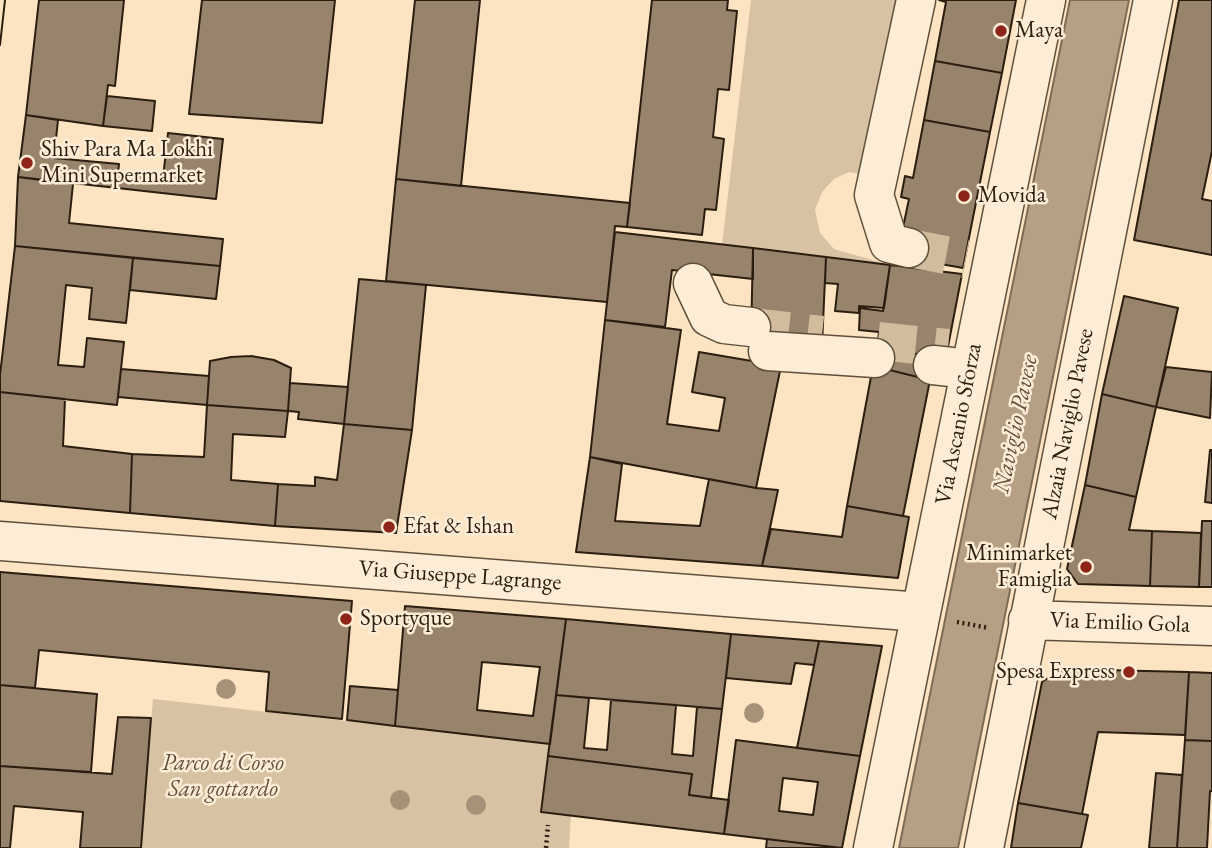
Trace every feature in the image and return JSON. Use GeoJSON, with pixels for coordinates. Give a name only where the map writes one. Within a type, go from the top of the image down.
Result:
{"type":"FeatureCollection","features":[{"type":"Feature","properties":{"kind":"street"},"geometry":{"type":"LineString","coordinates":[[909,248],[889,243],[874,195],[916,0]]}},
{"type":"Feature","properties":{"kind":"street","name":"Via Ascanio Sforza"},"geometry":{"type":"LineString","coordinates":[[873,848],[938,617],[956,358],[1046,0]]}},
{"type":"Feature","properties":{"kind":"street","name":"Alzaia Naviglio Pavese"},"geometry":{"type":"LineString","coordinates":[[984,848],[1011,625],[1153,0]]}},
{"type":"Feature","properties":{"kind":"street"},"geometry":{"type":"LineString","coordinates":[[693,283],[709,317],[760,339],[877,349],[822,335]]}},
{"type":"Feature","properties":{"kind":"street","name":"Via Giuseppe Lagrange"},"geometry":{"type":"LineString","coordinates":[[0,541],[938,617]]}},
{"type":"Feature","properties":{"kind":"street","name":"Via Emilio Gola"},"geometry":{"type":"LineString","coordinates":[[1011,625],[1212,626]]}},
{"type":"Feature","properties":{"kind":"path"},"geometry":{"type":"LineString","coordinates":[[938,617],[1011,625]]}},
{"type":"Feature","properties":{"kind":"path"},"geometry":{"type":"LineString","coordinates":[[546,848],[548,825]]}},
{"type":"Feature","properties":{"kind":"green space"},"geometry":{"type":"Polygon","coordinates":[[[751,0],[905,0],[867,175],[849,172],[834,179],[822,192],[815,210],[820,233],[834,249],[890,265],[722,245],[751,0]]]}},
{"type":"Feature","properties":{"kind":"green space","name":"Parco di Corso San gottardo"},"geometry":{"type":"Polygon","coordinates":[[[153,699],[550,744],[541,811],[571,815],[569,848],[141,848],[153,699]]]}},
{"type":"Feature","properties":{"kind":"water","name":"Naviglio Pavese"},"geometry":{"type":"Polygon","coordinates":[[[1070,0],[1129,0],[958,848],[899,848],[1070,0]]]}},
{"type":"Feature","properties":{"kind":"building"},"geometry":{"type":"Polygon","coordinates":[[[39,0],[124,0],[115,86],[108,85],[103,126],[26,115],[39,0]]]}},
{"type":"Feature","properties":{"kind":"building"},"geometry":{"type":"Polygon","coordinates":[[[202,0],[335,0],[322,123],[189,114],[202,0]]]}},
{"type":"Feature","properties":{"kind":"building"},"geometry":{"type":"Polygon","coordinates":[[[415,0],[480,0],[461,186],[396,179],[415,0]]]}},
{"type":"Feature","properties":{"kind":"building"},"geometry":{"type":"Polygon","coordinates":[[[652,0],[728,0],[727,10],[737,11],[729,90],[718,89],[713,137],[724,139],[716,210],[705,209],[702,235],[627,227],[652,0]]]}},
{"type":"Feature","properties":{"kind":"building"},"geometry":{"type":"Polygon","coordinates":[[[939,0],[1016,0],[1002,73],[935,61],[946,2],[939,0]]]}},
{"type":"Feature","properties":{"kind":"building"},"geometry":{"type":"Polygon","coordinates":[[[1179,0],[1212,0],[1212,151],[1202,199],[1212,201],[1212,255],[1134,240],[1179,0]]]}},
{"type":"Feature","properties":{"kind":"building"},"geometry":{"type":"Polygon","coordinates":[[[935,61],[1002,73],[990,132],[924,120],[935,61]]]}},
{"type":"Feature","properties":{"kind":"building"},"geometry":{"type":"Polygon","coordinates":[[[107,96],[155,101],[152,131],[103,126],[107,96]]]}},
{"type":"Feature","properties":{"kind":"building"},"geometry":{"type":"Polygon","coordinates":[[[26,115],[58,120],[54,158],[119,164],[118,174],[163,178],[168,133],[223,139],[216,199],[18,177],[26,115]]]}},
{"type":"Feature","properties":{"kind":"building"},"geometry":{"type":"Polygon","coordinates":[[[924,120],[990,132],[963,268],[907,258],[901,237],[909,199],[901,197],[905,176],[913,178],[924,120]]]}},
{"type":"Feature","properties":{"kind":"building"},"geometry":{"type":"Polygon","coordinates":[[[18,177],[73,184],[69,223],[223,239],[220,266],[15,246],[18,177]]]}},
{"type":"Feature","properties":{"kind":"building"},"geometry":{"type":"Polygon","coordinates":[[[396,179],[630,203],[627,227],[615,226],[607,302],[386,281],[396,179]]]}},
{"type":"Feature","properties":{"kind":"building"},"geometry":{"type":"Polygon","coordinates":[[[615,232],[753,248],[753,279],[672,270],[665,327],[605,320],[615,232]]]}},
{"type":"Feature","properties":{"kind":"building"},"geometry":{"type":"Polygon","coordinates":[[[15,246],[133,258],[126,323],[89,319],[92,288],[66,285],[58,365],[84,367],[87,338],[124,342],[117,405],[0,392],[15,246]]]}},
{"type":"Feature","properties":{"kind":"building"},"geometry":{"type":"Polygon","coordinates":[[[753,248],[826,257],[822,345],[751,338],[753,248]]]}},
{"type":"Feature","properties":{"kind":"building"},"geometry":{"type":"Polygon","coordinates":[[[826,257],[890,265],[884,308],[859,306],[859,313],[835,311],[838,284],[825,283],[826,257]]]}},
{"type":"Feature","properties":{"kind":"building"},"geometry":{"type":"Polygon","coordinates":[[[133,258],[220,266],[216,299],[130,290],[133,258]]]}},
{"type":"Feature","properties":{"kind":"building"},"geometry":{"type":"Polygon","coordinates":[[[890,265],[962,274],[946,357],[877,350],[879,332],[859,330],[860,308],[883,311],[890,265]]]}},
{"type":"Feature","properties":{"kind":"building"},"geometry":{"type":"Polygon","coordinates":[[[359,279],[426,285],[412,430],[344,424],[359,279]]]}},
{"type":"Feature","properties":{"kind":"building"},"geometry":{"type":"Polygon","coordinates":[[[1124,296],[1178,308],[1156,407],[1102,394],[1124,296]]]}},
{"type":"Feature","properties":{"kind":"building"},"geometry":{"type":"Polygon","coordinates":[[[605,320],[681,330],[667,424],[719,431],[725,398],[692,392],[699,352],[781,366],[756,488],[590,457],[605,320]]]}},
{"type":"Feature","properties":{"kind":"building"},"geometry":{"type":"Polygon","coordinates":[[[877,350],[934,356],[930,380],[873,366],[877,350]]]}},
{"type":"Feature","properties":{"kind":"building"},"geometry":{"type":"Polygon","coordinates":[[[251,356],[274,360],[291,368],[288,411],[207,405],[210,361],[251,356]]]}},
{"type":"Feature","properties":{"kind":"building"},"geometry":{"type":"Polygon","coordinates":[[[873,366],[930,380],[903,516],[847,506],[873,366]]]}},
{"type":"Feature","properties":{"kind":"building"},"geometry":{"type":"Polygon","coordinates":[[[1166,367],[1212,372],[1210,418],[1156,407],[1166,367]]]}},
{"type":"Feature","properties":{"kind":"building"},"geometry":{"type":"Polygon","coordinates":[[[121,369],[209,376],[207,405],[118,397],[121,369]]]}},
{"type":"Feature","properties":{"kind":"building"},"geometry":{"type":"Polygon","coordinates":[[[290,383],[348,387],[344,424],[298,419],[299,412],[288,411],[290,383]]]}},
{"type":"Feature","properties":{"kind":"building"},"geometry":{"type":"Polygon","coordinates":[[[0,392],[65,399],[63,446],[132,454],[130,513],[0,501],[0,392]]]}},
{"type":"Feature","properties":{"kind":"building"},"geometry":{"type":"Polygon","coordinates":[[[1102,394],[1156,407],[1136,497],[1085,485],[1102,394]]]}},
{"type":"Feature","properties":{"kind":"building"},"geometry":{"type":"Polygon","coordinates":[[[207,405],[288,411],[285,437],[233,434],[231,480],[278,484],[275,526],[130,513],[132,454],[204,457],[207,405]]]}},
{"type":"Feature","properties":{"kind":"building"},"geometry":{"type":"Polygon","coordinates":[[[344,424],[412,430],[396,533],[275,526],[278,484],[315,486],[315,477],[337,480],[344,424]]]}},
{"type":"Feature","properties":{"kind":"building"},"geometry":{"type":"Polygon","coordinates":[[[1212,450],[1212,503],[1205,502],[1212,450]]]}},
{"type":"Feature","properties":{"kind":"building"},"geometry":{"type":"Polygon","coordinates":[[[590,457],[622,464],[615,521],[700,526],[709,479],[778,490],[762,566],[576,552],[590,457]]]}},
{"type":"Feature","properties":{"kind":"building"},"geometry":{"type":"Polygon","coordinates":[[[1085,485],[1136,497],[1129,530],[1152,531],[1150,586],[1078,584],[1067,569],[1085,485]]]}},
{"type":"Feature","properties":{"kind":"building"},"geometry":{"type":"Polygon","coordinates":[[[847,506],[909,517],[898,578],[762,566],[771,529],[842,537],[847,506]]]}},
{"type":"Feature","properties":{"kind":"building"},"geometry":{"type":"Polygon","coordinates":[[[1202,521],[1212,521],[1212,587],[1199,587],[1202,521]]]}},
{"type":"Feature","properties":{"kind":"building"},"geometry":{"type":"Polygon","coordinates":[[[1152,531],[1201,533],[1199,587],[1150,586],[1152,531]]]}},
{"type":"Feature","properties":{"kind":"building"},"geometry":{"type":"Polygon","coordinates":[[[0,572],[352,601],[342,719],[266,711],[269,672],[39,650],[35,688],[0,685],[0,572]]]}},
{"type":"Feature","properties":{"kind":"building"},"geometry":{"type":"Polygon","coordinates":[[[405,606],[566,619],[550,744],[395,726],[405,606]],[[482,662],[477,710],[533,716],[540,667],[482,662]]]}},
{"type":"Feature","properties":{"kind":"building"},"geometry":{"type":"Polygon","coordinates":[[[566,619],[731,634],[722,709],[556,695],[566,619]]]}},
{"type":"Feature","properties":{"kind":"building"},"geometry":{"type":"Polygon","coordinates":[[[731,634],[819,641],[814,665],[795,663],[791,684],[726,678],[731,634]]]}},
{"type":"Feature","properties":{"kind":"building"},"geometry":{"type":"Polygon","coordinates":[[[819,641],[882,646],[860,756],[797,748],[819,641]]]}},
{"type":"Feature","properties":{"kind":"building"},"geometry":{"type":"Polygon","coordinates":[[[1060,669],[1189,672],[1185,735],[1098,732],[1082,814],[1018,803],[1042,682],[1060,669]]]}},
{"type":"Feature","properties":{"kind":"building"},"geometry":{"type":"Polygon","coordinates":[[[1189,672],[1212,673],[1212,741],[1185,740],[1189,672]]]}},
{"type":"Feature","properties":{"kind":"building"},"geometry":{"type":"Polygon","coordinates":[[[0,685],[97,694],[91,772],[0,766],[0,685]]]}},
{"type":"Feature","properties":{"kind":"building"},"geometry":{"type":"Polygon","coordinates":[[[350,686],[398,690],[395,726],[347,720],[350,686]]]}},
{"type":"Feature","properties":{"kind":"building"},"geometry":{"type":"Polygon","coordinates":[[[556,695],[589,698],[584,748],[607,750],[611,700],[676,705],[672,754],[693,756],[697,707],[722,709],[711,798],[689,795],[692,774],[548,756],[556,695]]]}},
{"type":"Feature","properties":{"kind":"building"},"geometry":{"type":"Polygon","coordinates":[[[118,717],[151,718],[141,848],[80,848],[83,812],[14,806],[10,848],[0,848],[0,766],[112,774],[118,717]]]}},
{"type":"Feature","properties":{"kind":"building"},"geometry":{"type":"Polygon","coordinates":[[[736,740],[860,756],[842,848],[724,834],[736,740]],[[783,778],[779,811],[813,815],[818,782],[783,778]]]}},
{"type":"Feature","properties":{"kind":"building"},"geometry":{"type":"Polygon","coordinates":[[[1185,740],[1212,741],[1212,791],[1207,848],[1177,848],[1185,740]]]}},
{"type":"Feature","properties":{"kind":"building"},"geometry":{"type":"Polygon","coordinates":[[[548,756],[692,774],[689,795],[729,800],[724,834],[541,812],[548,756]]]}},
{"type":"Feature","properties":{"kind":"building"},"geometry":{"type":"Polygon","coordinates":[[[1156,773],[1182,775],[1177,848],[1149,848],[1156,773]]]}},
{"type":"Feature","properties":{"kind":"building"},"geometry":{"type":"Polygon","coordinates":[[[1018,803],[1088,815],[1081,848],[1011,848],[1018,803]]]}},
{"type":"Feature","properties":{"kind":"building"},"geometry":{"type":"Polygon","coordinates":[[[767,839],[840,848],[766,848],[767,839]]]}},
{"type":"Feature","properties":{"kind":"tunnel"},"geometry":{"type":"LineString","coordinates":[[909,248],[966,259]]}},
{"type":"Feature","properties":{"kind":"tunnel"},"geometry":{"type":"LineString","coordinates":[[751,327],[822,335]]}},
{"type":"Feature","properties":{"kind":"tunnel"},"geometry":{"type":"LineString","coordinates":[[878,341],[948,348]]}},
{"type":"Feature","properties":{"kind":"tram line"},"geometry":{"type":"LineString","coordinates":[[0,45],[5,0]]}},
{"type":"Feature","properties":{"kind":"place","name":"Maya"},"geometry":{"type":"Point","coordinates":[1001,31]}},
{"type":"Feature","properties":{"kind":"place","name":"Shiv Para Ma Lokhi Mini Supermarket"},"geometry":{"type":"Point","coordinates":[27,163]}},
{"type":"Feature","properties":{"kind":"place","name":"Movida"},"geometry":{"type":"Point","coordinates":[964,196]}},
{"type":"Feature","properties":{"kind":"place","name":"Efat & Ishan"},"geometry":{"type":"Point","coordinates":[389,527]}},
{"type":"Feature","properties":{"kind":"place","name":"Minimarket Famiglia"},"geometry":{"type":"Point","coordinates":[1086,567]}},
{"type":"Feature","properties":{"kind":"place","name":"Sportyque"},"geometry":{"type":"Point","coordinates":[346,619]}},
{"type":"Feature","properties":{"kind":"place","name":"Spesa Express"},"geometry":{"type":"Point","coordinates":[1129,672]}}]}
